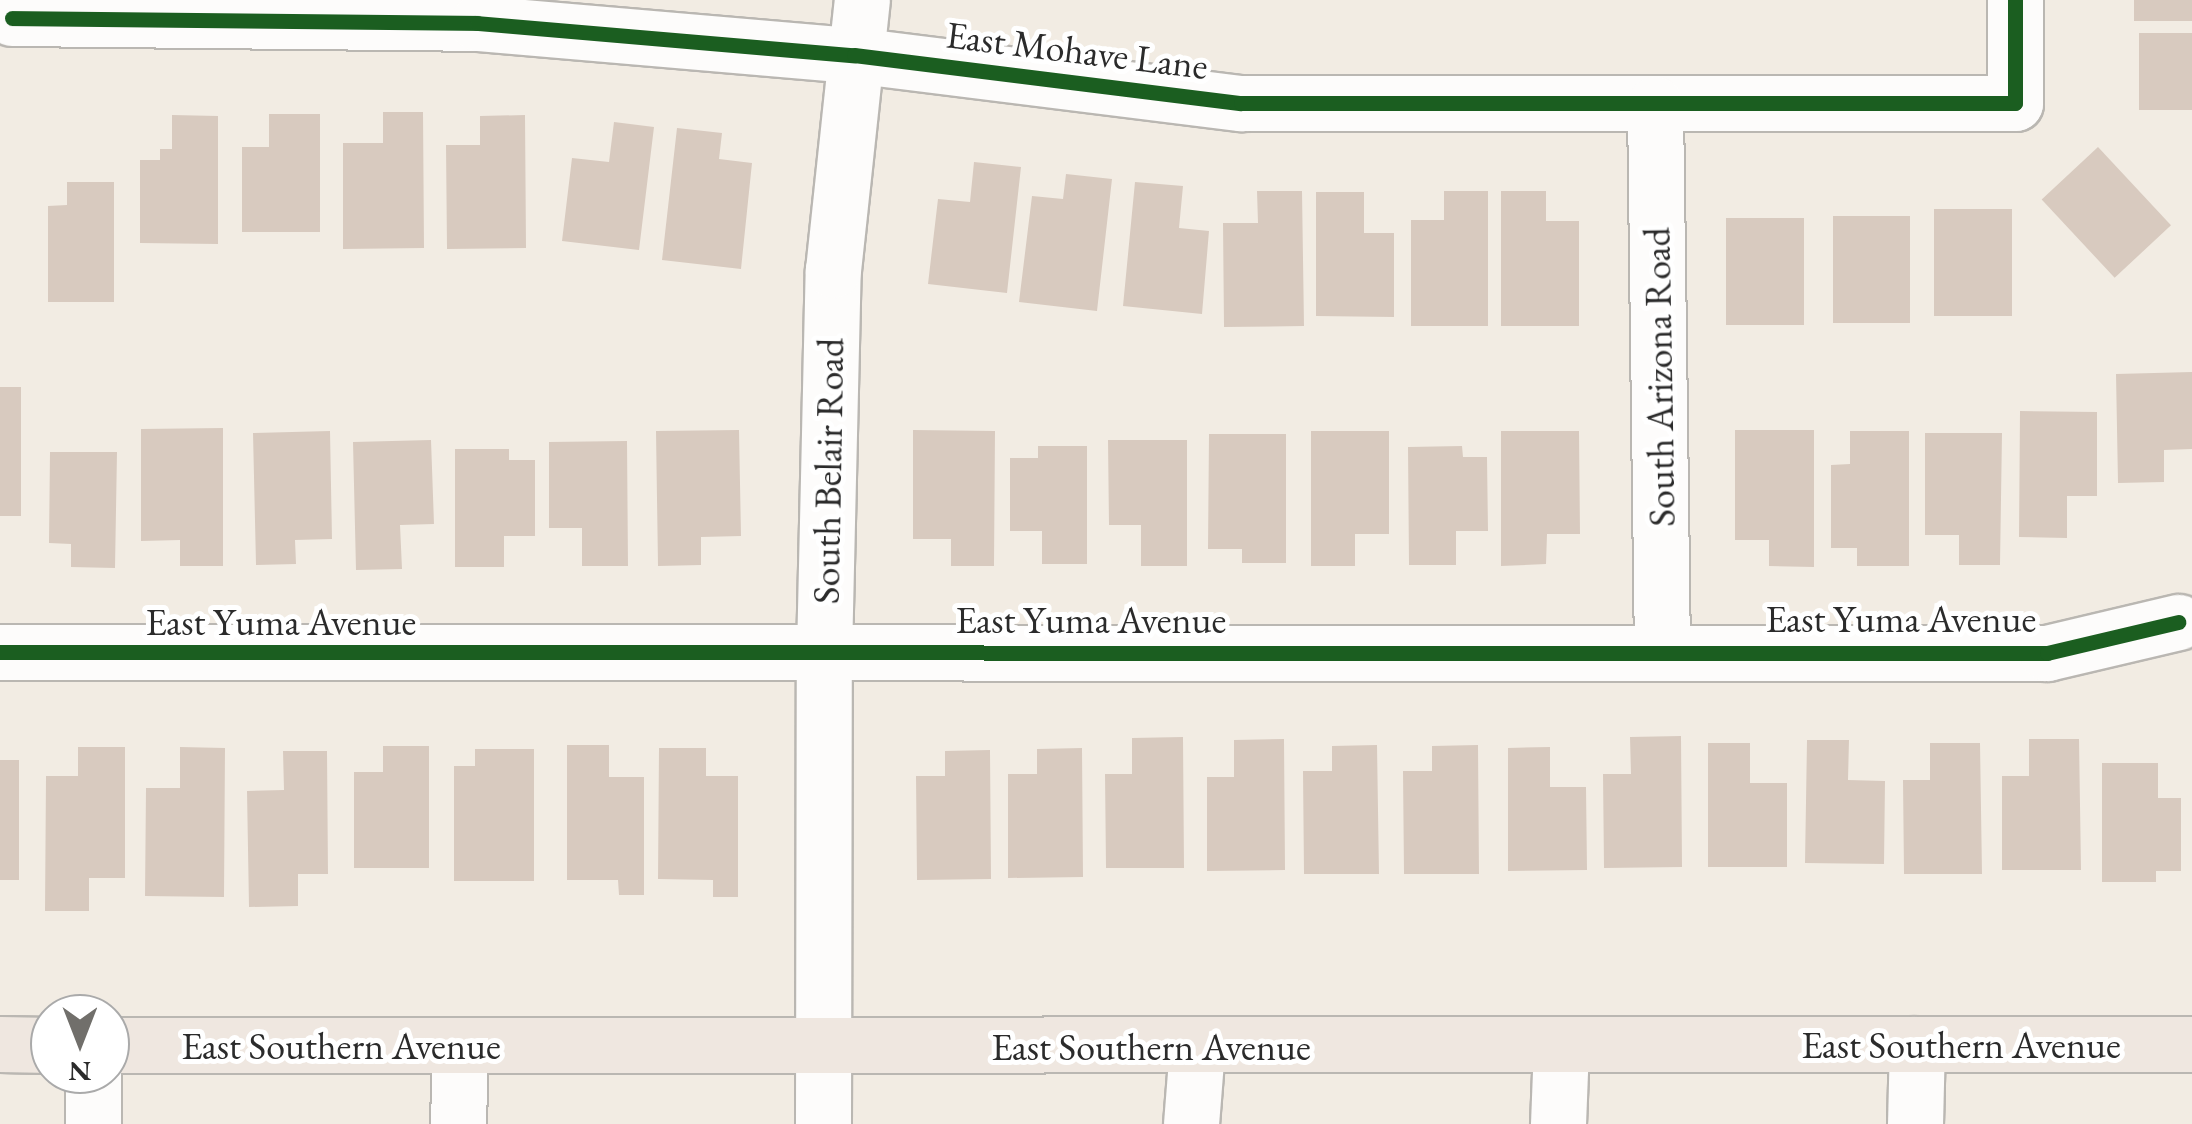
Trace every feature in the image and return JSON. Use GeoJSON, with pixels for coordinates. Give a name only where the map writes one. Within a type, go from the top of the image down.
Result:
{"type":"FeatureCollection","features":[{"type":"Feature","properties":{"kind":"main road"},"geometry":{"type":"LineString","coordinates":[[0,1044],[30,1045]]}},
{"type":"Feature","properties":{"kind":"main road","name":"East Southern Avenue"},"geometry":{"type":"LineString","coordinates":[[130,1045],[826,1048],[2192,1044]]}},
{"type":"Feature","properties":{"kind":"street","name":"South Belair Road"},"geometry":{"type":"LineString","coordinates":[[822,1124],[826,1048],[824,654],[832,270],[862,0]]}},
{"type":"Feature","properties":{"kind":"street","name":"East Mohave Lane"},"geometry":{"type":"LineString","coordinates":[[12,18],[477,23],[854,55],[1241,103],[2015,103],[2015,0]]}},
{"type":"Feature","properties":{"kind":"street","name":"South Arizona Road"},"geometry":{"type":"LineString","coordinates":[[1655,104],[1662,651]]}},
{"type":"Feature","properties":{"kind":"street","name":"East Yuma Avenue"},"geometry":{"type":"LineString","coordinates":[[0,652],[2048,653],[2178,622]]}},
{"type":"Feature","properties":{"kind":"street"},"geometry":{"type":"LineString","coordinates":[[1915,1124],[1917,1044]]}},
{"type":"Feature","properties":{"kind":"street"},"geometry":{"type":"LineString","coordinates":[[1558,1124],[1561,1046]]}},
{"type":"Feature","properties":{"kind":"street"},"geometry":{"type":"LineString","coordinates":[[458,1124],[460,1047]]}},
{"type":"Feature","properties":{"kind":"street"},"geometry":{"type":"LineString","coordinates":[[1191,1124],[1197,1047]]}},
{"type":"Feature","properties":{"kind":"street"},"geometry":{"type":"LineString","coordinates":[[93,1094],[93,1124]]}},
{"type":"Feature","properties":{"kind":"building"},"geometry":{"type":"Polygon","coordinates":[[[2134,0],[2192,0],[2192,21],[2134,21],[2134,0]]]}},
{"type":"Feature","properties":{"kind":"building"},"geometry":{"type":"Polygon","coordinates":[[[2139,33],[2192,33],[2192,110],[2139,110],[2139,33]]]}},
{"type":"Feature","properties":{"kind":"building"},"geometry":{"type":"Polygon","coordinates":[[[383,112],[423,112],[424,248],[343,249],[343,143],[383,143],[383,112]]]}},
{"type":"Feature","properties":{"kind":"building"},"geometry":{"type":"Polygon","coordinates":[[[269,114],[320,114],[320,232],[242,232],[242,147],[269,147],[269,114]]]}},
{"type":"Feature","properties":{"kind":"building"},"geometry":{"type":"Polygon","coordinates":[[[172,115],[218,116],[218,244],[140,243],[140,160],[160,160],[160,149],[172,149],[172,115]]]}},
{"type":"Feature","properties":{"kind":"building"},"geometry":{"type":"Polygon","coordinates":[[[525,115],[526,248],[447,249],[446,145],[480,145],[480,116],[525,115]]]}},
{"type":"Feature","properties":{"kind":"building"},"geometry":{"type":"Polygon","coordinates":[[[614,122],[654,127],[639,250],[562,241],[572,158],[609,162],[614,122]]]}},
{"type":"Feature","properties":{"kind":"building"},"geometry":{"type":"Polygon","coordinates":[[[677,128],[722,133],[719,159],[752,163],[741,269],[662,260],[677,128]]]}},
{"type":"Feature","properties":{"kind":"building"},"geometry":{"type":"Polygon","coordinates":[[[2098,147],[2171,225],[2115,278],[2042,200],[2098,147]]]}},
{"type":"Feature","properties":{"kind":"building"},"geometry":{"type":"Polygon","coordinates":[[[974,162],[1021,167],[1007,293],[928,284],[938,199],[970,202],[974,162]]]}},
{"type":"Feature","properties":{"kind":"building"},"geometry":{"type":"Polygon","coordinates":[[[1066,174],[1112,179],[1097,311],[1019,302],[1032,196],[1063,199],[1066,174]]]}},
{"type":"Feature","properties":{"kind":"building"},"geometry":{"type":"Polygon","coordinates":[[[67,182],[114,182],[114,302],[48,302],[48,206],[67,205],[67,182]]]}},
{"type":"Feature","properties":{"kind":"building"},"geometry":{"type":"Polygon","coordinates":[[[1135,182],[1183,186],[1179,228],[1209,231],[1202,314],[1123,306],[1135,182]]]}},
{"type":"Feature","properties":{"kind":"building"},"geometry":{"type":"Polygon","coordinates":[[[1257,191],[1302,191],[1304,326],[1224,327],[1223,223],[1258,223],[1257,191]]]}},
{"type":"Feature","properties":{"kind":"building"},"geometry":{"type":"Polygon","coordinates":[[[1444,191],[1488,191],[1488,326],[1411,326],[1411,220],[1444,220],[1444,191]]]}},
{"type":"Feature","properties":{"kind":"building"},"geometry":{"type":"Polygon","coordinates":[[[1501,191],[1546,191],[1546,221],[1579,221],[1579,326],[1501,326],[1501,191]]]}},
{"type":"Feature","properties":{"kind":"building"},"geometry":{"type":"Polygon","coordinates":[[[1316,192],[1364,192],[1364,233],[1394,233],[1394,317],[1316,316],[1316,192]]]}},
{"type":"Feature","properties":{"kind":"building"},"geometry":{"type":"Polygon","coordinates":[[[1934,209],[2012,209],[2012,316],[1934,316],[1934,209]]]}},
{"type":"Feature","properties":{"kind":"building"},"geometry":{"type":"Polygon","coordinates":[[[1833,216],[1910,216],[1910,323],[1833,323],[1833,216]]]}},
{"type":"Feature","properties":{"kind":"building"},"geometry":{"type":"Polygon","coordinates":[[[1726,218],[1804,218],[1804,325],[1726,325],[1726,218]]]}},
{"type":"Feature","properties":{"kind":"building"},"geometry":{"type":"Polygon","coordinates":[[[2192,372],[2192,449],[2164,450],[2164,482],[2118,483],[2116,374],[2192,372]]]}},
{"type":"Feature","properties":{"kind":"building"},"geometry":{"type":"Polygon","coordinates":[[[0,387],[21,387],[21,516],[0,516],[0,387]]]}},
{"type":"Feature","properties":{"kind":"building"},"geometry":{"type":"Polygon","coordinates":[[[2020,411],[2097,412],[2097,496],[2067,496],[2067,538],[2019,537],[2020,411]]]}},
{"type":"Feature","properties":{"kind":"building"},"geometry":{"type":"Polygon","coordinates":[[[223,428],[223,566],[180,566],[180,540],[141,541],[141,429],[223,428]]]}},
{"type":"Feature","properties":{"kind":"building"},"geometry":{"type":"Polygon","coordinates":[[[739,430],[741,536],[701,537],[701,565],[658,566],[656,431],[739,430]]]}},
{"type":"Feature","properties":{"kind":"building"},"geometry":{"type":"Polygon","coordinates":[[[913,430],[995,431],[994,566],[951,566],[951,539],[913,539],[913,430]]]}},
{"type":"Feature","properties":{"kind":"building"},"geometry":{"type":"Polygon","coordinates":[[[1735,430],[1814,430],[1814,567],[1769,566],[1769,540],[1735,540],[1735,430]]]}},
{"type":"Feature","properties":{"kind":"building"},"geometry":{"type":"Polygon","coordinates":[[[330,431],[332,539],[295,540],[296,564],[256,565],[253,433],[330,431]]]}},
{"type":"Feature","properties":{"kind":"building"},"geometry":{"type":"Polygon","coordinates":[[[1311,431],[1389,431],[1389,534],[1355,534],[1355,566],[1311,566],[1311,431]]]}},
{"type":"Feature","properties":{"kind":"building"},"geometry":{"type":"Polygon","coordinates":[[[1501,431],[1579,431],[1580,534],[1547,534],[1546,564],[1501,566],[1501,431]]]}},
{"type":"Feature","properties":{"kind":"building"},"geometry":{"type":"Polygon","coordinates":[[[1850,431],[1909,431],[1909,566],[1857,566],[1857,548],[1831,548],[1831,465],[1850,464],[1850,431]]]}},
{"type":"Feature","properties":{"kind":"building"},"geometry":{"type":"Polygon","coordinates":[[[1925,433],[2002,433],[2000,565],[1959,565],[1959,535],[1925,535],[1925,433]]]}},
{"type":"Feature","properties":{"kind":"building"},"geometry":{"type":"Polygon","coordinates":[[[1209,434],[1286,434],[1286,563],[1242,563],[1242,549],[1208,549],[1209,434]]]}},
{"type":"Feature","properties":{"kind":"building"},"geometry":{"type":"Polygon","coordinates":[[[431,440],[434,524],[400,525],[402,569],[356,570],[353,442],[431,440]]]}},
{"type":"Feature","properties":{"kind":"building"},"geometry":{"type":"Polygon","coordinates":[[[1108,440],[1187,440],[1187,566],[1141,566],[1141,525],[1109,525],[1108,440]]]}},
{"type":"Feature","properties":{"kind":"building"},"geometry":{"type":"Polygon","coordinates":[[[627,441],[628,566],[582,566],[582,528],[549,528],[549,442],[627,441]]]}},
{"type":"Feature","properties":{"kind":"building"},"geometry":{"type":"Polygon","coordinates":[[[1038,446],[1087,446],[1087,564],[1042,564],[1042,531],[1010,531],[1010,458],[1038,458],[1038,446]]]}},
{"type":"Feature","properties":{"kind":"building"},"geometry":{"type":"Polygon","coordinates":[[[1462,446],[1463,457],[1487,457],[1488,531],[1456,531],[1456,565],[1409,565],[1408,447],[1462,446]]]}},
{"type":"Feature","properties":{"kind":"building"},"geometry":{"type":"Polygon","coordinates":[[[455,449],[509,449],[509,460],[535,460],[535,536],[504,536],[504,567],[455,567],[455,449]]]}},
{"type":"Feature","properties":{"kind":"building"},"geometry":{"type":"Polygon","coordinates":[[[50,452],[117,452],[115,568],[71,567],[71,544],[49,543],[50,452]]]}},
{"type":"Feature","properties":{"kind":"building"},"geometry":{"type":"Polygon","coordinates":[[[1681,736],[1682,867],[1604,868],[1603,774],[1631,774],[1630,737],[1681,736]]]}},
{"type":"Feature","properties":{"kind":"building"},"geometry":{"type":"Polygon","coordinates":[[[1183,737],[1184,868],[1106,868],[1105,774],[1132,774],[1132,738],[1183,737]]]}},
{"type":"Feature","properties":{"kind":"building"},"geometry":{"type":"Polygon","coordinates":[[[1284,739],[1285,870],[1207,871],[1207,777],[1234,777],[1234,740],[1284,739]]]}},
{"type":"Feature","properties":{"kind":"building"},"geometry":{"type":"Polygon","coordinates":[[[2029,739],[2079,739],[2081,870],[2002,870],[2002,776],[2029,776],[2029,739]]]}},
{"type":"Feature","properties":{"kind":"building"},"geometry":{"type":"Polygon","coordinates":[[[1807,740],[1849,740],[1848,780],[1885,781],[1884,864],[1805,863],[1807,740]]]}},
{"type":"Feature","properties":{"kind":"building"},"geometry":{"type":"Polygon","coordinates":[[[1708,743],[1750,743],[1750,783],[1787,783],[1787,867],[1708,867],[1708,743]]]}},
{"type":"Feature","properties":{"kind":"building"},"geometry":{"type":"Polygon","coordinates":[[[1930,743],[1980,743],[1982,874],[1904,874],[1903,780],[1930,780],[1930,743]]]}},
{"type":"Feature","properties":{"kind":"building"},"geometry":{"type":"Polygon","coordinates":[[[567,745],[609,745],[609,777],[644,777],[644,895],[619,895],[618,880],[567,880],[567,745]]]}},
{"type":"Feature","properties":{"kind":"building"},"geometry":{"type":"Polygon","coordinates":[[[1377,745],[1379,874],[1304,874],[1303,771],[1332,771],[1332,746],[1377,745]]]}},
{"type":"Feature","properties":{"kind":"building"},"geometry":{"type":"Polygon","coordinates":[[[1478,745],[1479,874],[1404,874],[1403,771],[1432,771],[1432,746],[1478,745]]]}},
{"type":"Feature","properties":{"kind":"building"},"geometry":{"type":"Polygon","coordinates":[[[383,746],[429,746],[429,868],[354,868],[354,772],[383,772],[383,746]]]}},
{"type":"Feature","properties":{"kind":"building"},"geometry":{"type":"Polygon","coordinates":[[[78,747],[125,747],[125,878],[89,878],[89,911],[45,911],[46,776],[78,776],[78,747]]]}},
{"type":"Feature","properties":{"kind":"building"},"geometry":{"type":"Polygon","coordinates":[[[180,747],[225,748],[224,897],[145,896],[146,788],[180,788],[180,747]]]}},
{"type":"Feature","properties":{"kind":"building"},"geometry":{"type":"Polygon","coordinates":[[[1550,747],[1550,787],[1586,787],[1587,870],[1508,871],[1508,748],[1550,747]]]}},
{"type":"Feature","properties":{"kind":"building"},"geometry":{"type":"Polygon","coordinates":[[[659,748],[706,748],[706,776],[738,776],[738,897],[713,897],[713,880],[658,879],[659,748]]]}},
{"type":"Feature","properties":{"kind":"building"},"geometry":{"type":"Polygon","coordinates":[[[1082,748],[1083,877],[1008,878],[1008,774],[1037,774],[1037,749],[1082,748]]]}},
{"type":"Feature","properties":{"kind":"building"},"geometry":{"type":"Polygon","coordinates":[[[475,749],[534,749],[534,881],[454,881],[454,766],[475,766],[475,749]]]}},
{"type":"Feature","properties":{"kind":"building"},"geometry":{"type":"Polygon","coordinates":[[[990,750],[991,879],[917,880],[916,776],[945,776],[945,751],[990,750]]]}},
{"type":"Feature","properties":{"kind":"building"},"geometry":{"type":"Polygon","coordinates":[[[283,751],[327,751],[328,874],[298,874],[298,906],[249,907],[247,791],[284,790],[283,751]]]}},
{"type":"Feature","properties":{"kind":"building"},"geometry":{"type":"Polygon","coordinates":[[[0,760],[19,760],[19,880],[0,880],[0,760]]]}},
{"type":"Feature","properties":{"kind":"building"},"geometry":{"type":"Polygon","coordinates":[[[2102,763],[2158,763],[2158,798],[2181,798],[2181,871],[2156,871],[2156,882],[2102,882],[2102,763]]]}},
{"type":"Feature","properties":{"kind":"cycle path"},"geometry":{"type":"LineString","coordinates":[[12,18],[477,23],[854,55],[1241,103],[2015,103],[2015,0]]}},
{"type":"Feature","properties":{"kind":"cycle path"},"geometry":{"type":"LineString","coordinates":[[0,652],[2047,653],[2178,622]]}}]}
